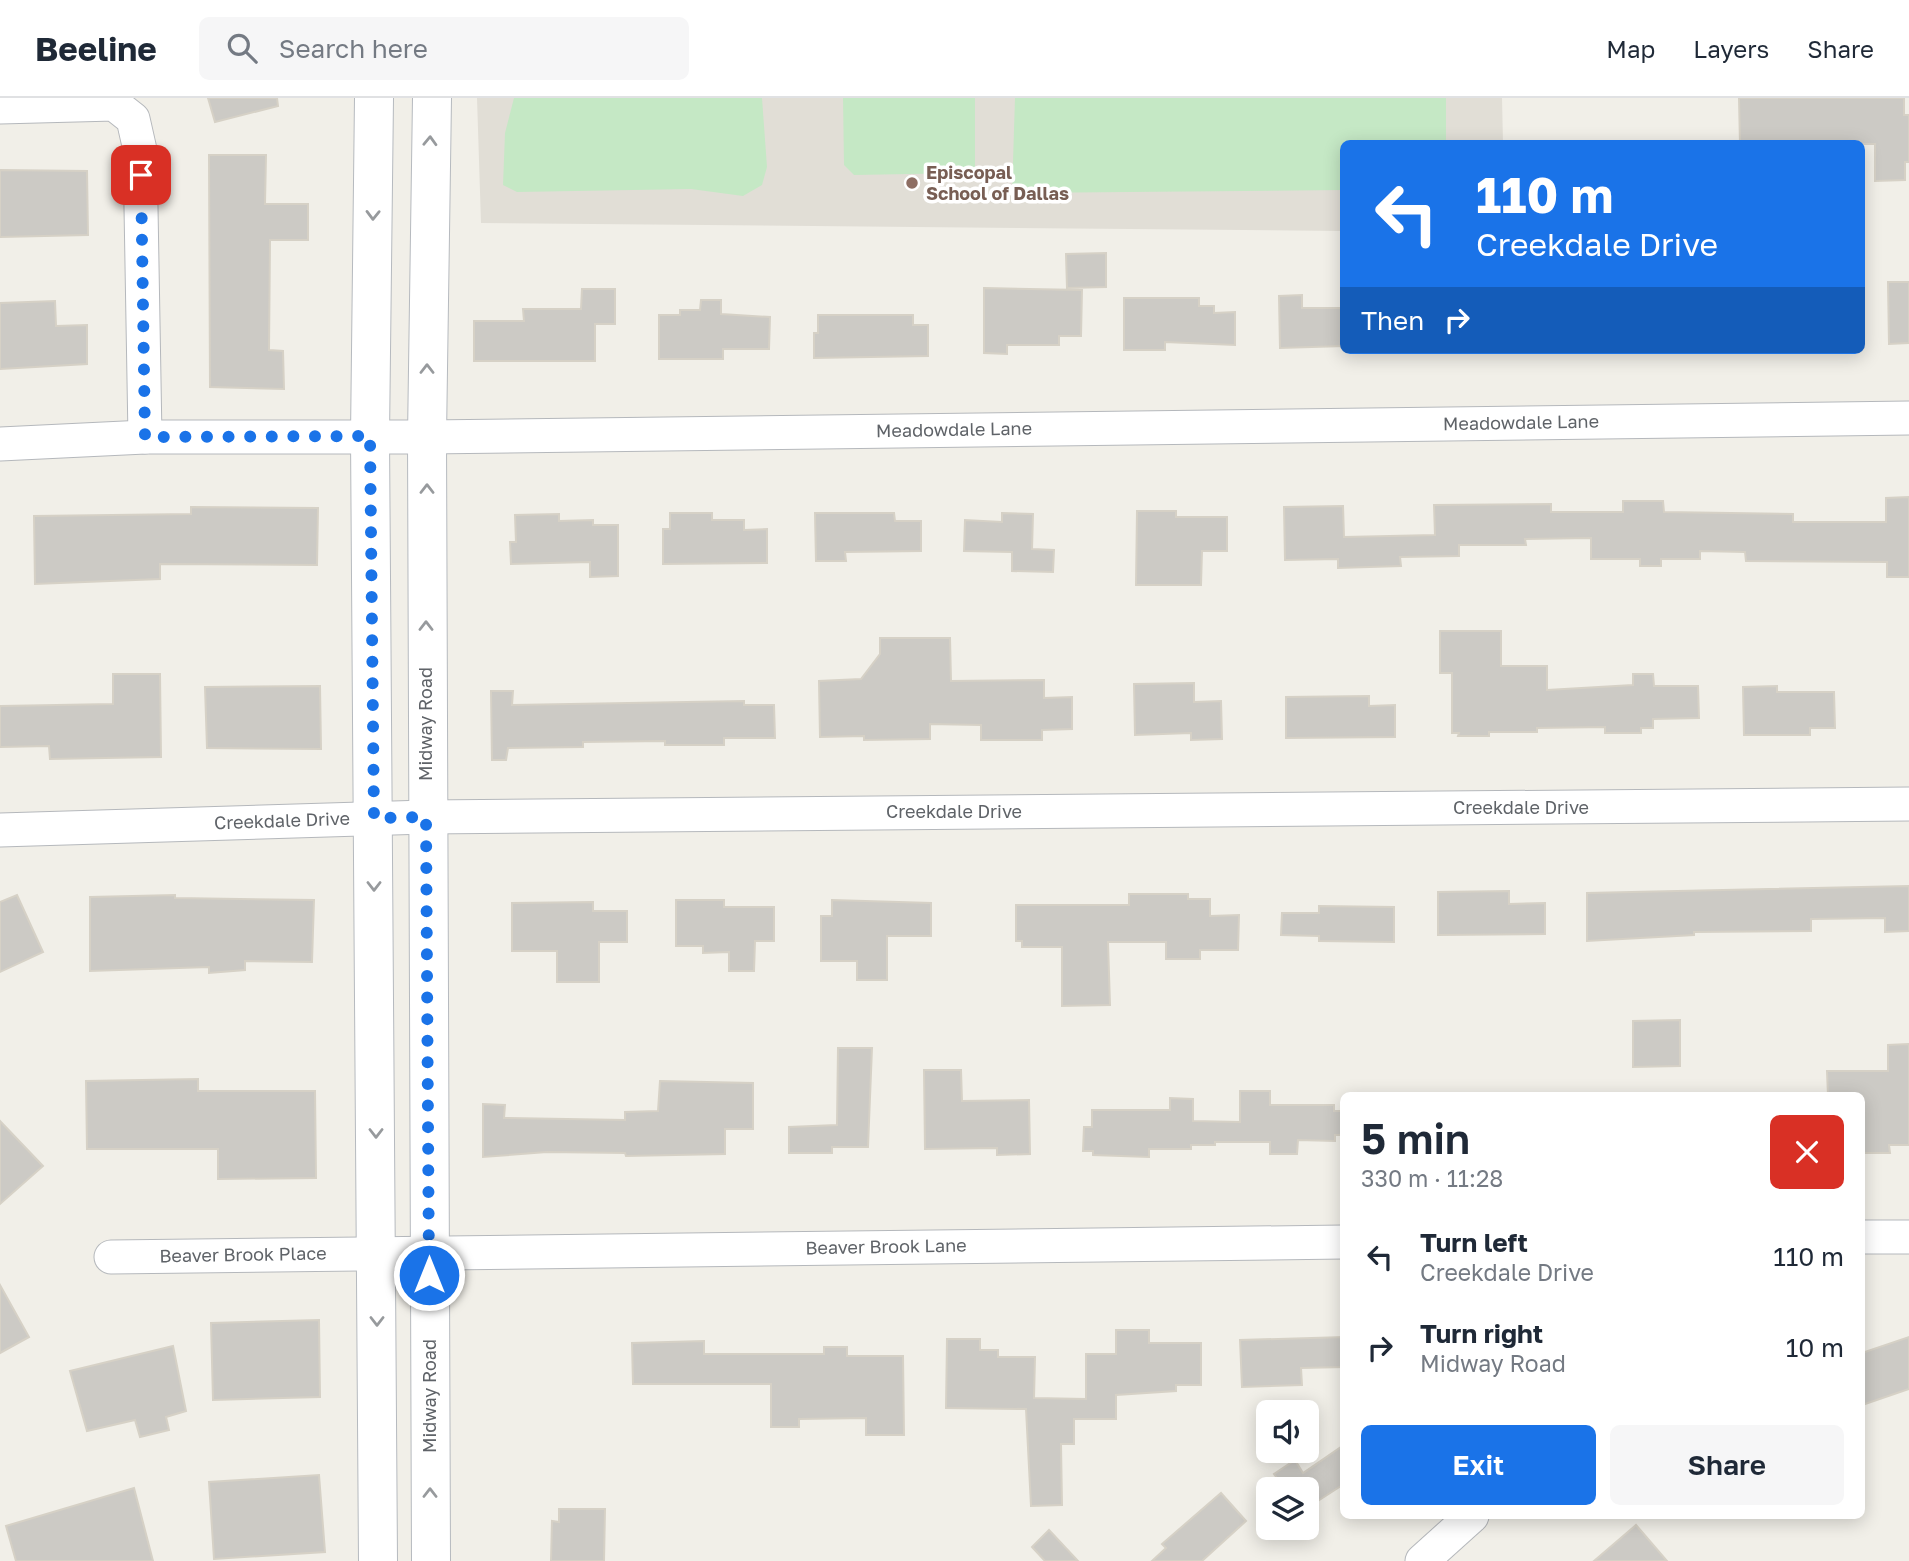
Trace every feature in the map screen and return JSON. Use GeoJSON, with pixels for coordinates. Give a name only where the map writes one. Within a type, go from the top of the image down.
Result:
{"type":"FeatureCollection","features":[{"type":"Feature","properties":{"kind":"main road"},"geometry":{"type":"LineString","coordinates":[[374,98],[370,436],[378,1561]]}},
{"type":"Feature","properties":{"kind":"main road","name":"Midway Road"},"geometry":{"type":"LineString","coordinates":[[431,1561],[426,437],[432,98]]}},
{"type":"Feature","properties":{"kind":"street"},"geometry":{"type":"LineString","coordinates":[[0,107],[114,104],[133,119],[140,150],[145,437]]}},
{"type":"Feature","properties":{"kind":"street","name":"Meadowdale Lane"},"geometry":{"type":"LineString","coordinates":[[0,444],[145,437],[426,437],[1909,418]]}},
{"type":"Feature","properties":{"kind":"street","name":"Creekdale Drive"},"geometry":{"type":"LineString","coordinates":[[0,830],[426,817],[1909,804]]}},
{"type":"Feature","properties":{"kind":"street"},"geometry":{"type":"LineString","coordinates":[[1865,1237],[1909,1237]]}},
{"type":"Feature","properties":{"kind":"street","name":"Beaver Brook Lane"},"geometry":{"type":"LineString","coordinates":[[376,1253],[1340,1242]]}},
{"type":"Feature","properties":{"kind":"street","name":"Beaver Brook Place"},"geometry":{"type":"LineString","coordinates":[[111,1257],[376,1253]]}},
{"type":"Feature","properties":{"kind":"street"},"geometry":{"type":"LineString","coordinates":[[1422,1561],[1469,1519]]}},
{"type":"Feature","properties":{"kind":"shaded area","name":"Episcopal School of Dallas"},"geometry":{"type":"Polygon","coordinates":[[[477,98],[1502,98],[1503,140],[1340,140],[1340,231],[481,223],[477,98]]]}},
{"type":"Feature","properties":{"kind":"green space"},"geometry":{"type":"Polygon","coordinates":[[[514,98],[762,98],[767,167],[762,185],[743,196],[691,189],[517,192],[503,185],[505,133],[514,98]]]}},
{"type":"Feature","properties":{"kind":"green space"},"geometry":{"type":"Polygon","coordinates":[[[843,98],[975,98],[975,168],[966,173],[854,175],[844,165],[843,98]]]}},
{"type":"Feature","properties":{"kind":"green space"},"geometry":{"type":"Polygon","coordinates":[[[1015,98],[1446,98],[1446,140],[1340,140],[1340,190],[1012,193],[1015,98]]]}},
{"type":"Feature","properties":{"kind":"building"},"geometry":{"type":"Polygon","coordinates":[[[208,98],[277,98],[278,106],[215,122],[208,98]]]}},
{"type":"Feature","properties":{"kind":"building"},"geometry":{"type":"Polygon","coordinates":[[[1739,98],[1904,98],[1904,115],[1909,115],[1909,162],[1905,162],[1905,180],[1875,181],[1875,144],[1865,144],[1865,140],[1740,140],[1739,98]]]}},
{"type":"Feature","properties":{"kind":"building"},"geometry":{"type":"Polygon","coordinates":[[[209,155],[266,155],[265,204],[308,204],[308,240],[270,240],[269,350],[283,351],[284,389],[210,387],[209,155]]]}},
{"type":"Feature","properties":{"kind":"building"},"geometry":{"type":"Polygon","coordinates":[[[0,170],[87,171],[88,235],[0,237],[0,170]]]}},
{"type":"Feature","properties":{"kind":"building"},"geometry":{"type":"Polygon","coordinates":[[[1106,253],[1106,287],[1067,288],[1066,254],[1106,253]]]}},
{"type":"Feature","properties":{"kind":"building"},"geometry":{"type":"Polygon","coordinates":[[[1888,282],[1909,282],[1909,343],[1889,344],[1888,282]]]}},
{"type":"Feature","properties":{"kind":"building"},"geometry":{"type":"Polygon","coordinates":[[[984,288],[1082,290],[1081,336],[1059,336],[1059,345],[1007,345],[1007,354],[984,353],[984,288]]]}},
{"type":"Feature","properties":{"kind":"building"},"geometry":{"type":"Polygon","coordinates":[[[582,289],[615,289],[615,324],[595,324],[595,361],[474,361],[474,321],[524,321],[523,309],[581,309],[582,289]]]}},
{"type":"Feature","properties":{"kind":"building"},"geometry":{"type":"Polygon","coordinates":[[[1302,295],[1302,308],[1340,308],[1340,346],[1280,348],[1279,296],[1302,295]]]}},
{"type":"Feature","properties":{"kind":"building"},"geometry":{"type":"Polygon","coordinates":[[[1124,298],[1199,298],[1199,306],[1214,306],[1214,313],[1235,312],[1235,345],[1165,342],[1165,350],[1124,350],[1124,298]]]}},
{"type":"Feature","properties":{"kind":"building"},"geometry":{"type":"Polygon","coordinates":[[[701,300],[721,300],[721,314],[770,317],[769,349],[723,349],[723,359],[659,359],[659,315],[680,315],[680,310],[700,310],[701,300]]]}},
{"type":"Feature","properties":{"kind":"building"},"geometry":{"type":"Polygon","coordinates":[[[55,301],[56,326],[87,325],[87,364],[0,369],[0,303],[55,301]]]}},
{"type":"Feature","properties":{"kind":"building"},"geometry":{"type":"Polygon","coordinates":[[[818,315],[913,315],[913,325],[928,325],[928,356],[814,358],[814,333],[818,333],[818,315]]]}},
{"type":"Feature","properties":{"kind":"building"},"geometry":{"type":"Polygon","coordinates":[[[1909,497],[1909,577],[1887,577],[1887,562],[1746,561],[1745,552],[1700,551],[1700,559],[1661,559],[1661,566],[1640,566],[1640,559],[1591,559],[1591,538],[1525,539],[1526,545],[1459,545],[1459,556],[1400,557],[1401,566],[1338,568],[1338,559],[1285,560],[1284,507],[1343,506],[1344,537],[1435,535],[1434,505],[1551,504],[1551,512],[1623,512],[1623,501],[1663,501],[1664,512],[1793,514],[1793,522],[1886,522],[1886,498],[1909,497]]]}},
{"type":"Feature","properties":{"kind":"building"},"geometry":{"type":"Polygon","coordinates":[[[191,507],[318,508],[317,565],[160,564],[160,579],[35,584],[34,516],[191,514],[191,507]]]}},
{"type":"Feature","properties":{"kind":"building"},"geometry":{"type":"Polygon","coordinates":[[[1137,511],[1176,511],[1176,517],[1227,517],[1227,551],[1202,551],[1201,585],[1136,585],[1137,511]]]}},
{"type":"Feature","properties":{"kind":"building"},"geometry":{"type":"Polygon","coordinates":[[[670,513],[712,513],[712,520],[744,520],[744,530],[767,529],[767,563],[663,564],[663,529],[670,529],[670,513]]]}},
{"type":"Feature","properties":{"kind":"building"},"geometry":{"type":"Polygon","coordinates":[[[815,513],[894,513],[895,521],[921,521],[921,551],[845,552],[846,561],[816,561],[815,513]]]}},
{"type":"Feature","properties":{"kind":"building"},"geometry":{"type":"Polygon","coordinates":[[[1002,513],[1033,514],[1032,549],[1054,550],[1053,572],[1012,571],[1012,552],[964,551],[965,520],[1002,522],[1002,513]]]}},
{"type":"Feature","properties":{"kind":"building"},"geometry":{"type":"Polygon","coordinates":[[[559,514],[559,521],[593,520],[593,525],[618,525],[618,576],[590,577],[590,562],[511,564],[510,542],[516,542],[515,515],[559,514]]]}},
{"type":"Feature","properties":{"kind":"building"},"geometry":{"type":"Polygon","coordinates":[[[1440,631],[1501,631],[1501,666],[1547,666],[1547,690],[1633,685],[1633,674],[1653,674],[1654,686],[1698,686],[1699,718],[1653,719],[1653,728],[1641,728],[1641,733],[1605,733],[1605,727],[1537,728],[1537,732],[1489,732],[1489,736],[1458,736],[1459,733],[1452,733],[1452,673],[1440,673],[1440,631]]]}},
{"type":"Feature","properties":{"kind":"building"},"geometry":{"type":"Polygon","coordinates":[[[880,638],[950,638],[951,681],[1044,680],[1044,698],[1072,697],[1072,729],[1042,730],[1042,740],[981,740],[981,725],[930,724],[930,739],[864,740],[864,736],[820,737],[819,681],[861,679],[880,654],[880,638]]]}},
{"type":"Feature","properties":{"kind":"building"},"geometry":{"type":"Polygon","coordinates":[[[113,674],[160,674],[161,757],[50,759],[49,746],[0,747],[0,706],[113,704],[113,674]]]}},
{"type":"Feature","properties":{"kind":"building"},"geometry":{"type":"Polygon","coordinates":[[[1194,683],[1194,702],[1221,701],[1222,739],[1191,740],[1191,733],[1135,735],[1134,684],[1194,683]]]}},
{"type":"Feature","properties":{"kind":"building"},"geometry":{"type":"Polygon","coordinates":[[[320,686],[321,749],[207,748],[205,687],[320,686]]]}},
{"type":"Feature","properties":{"kind":"building"},"geometry":{"type":"Polygon","coordinates":[[[1777,686],[1777,692],[1834,692],[1835,728],[1810,728],[1810,735],[1744,735],[1743,687],[1777,686]]]}},
{"type":"Feature","properties":{"kind":"building"},"geometry":{"type":"Polygon","coordinates":[[[491,691],[513,691],[512,705],[744,701],[744,705],[774,705],[775,738],[724,738],[724,745],[665,745],[665,741],[583,742],[583,747],[508,748],[506,760],[492,760],[491,691]]]}},
{"type":"Feature","properties":{"kind":"building"},"geometry":{"type":"Polygon","coordinates":[[[1369,696],[1369,706],[1395,705],[1395,737],[1286,738],[1286,697],[1369,696]]]}},
{"type":"Feature","properties":{"kind":"building"},"geometry":{"type":"Polygon","coordinates":[[[1909,886],[1909,931],[1885,932],[1885,918],[1811,919],[1811,931],[1694,932],[1694,935],[1587,941],[1587,893],[1909,886]]]}},
{"type":"Feature","properties":{"kind":"building"},"geometry":{"type":"Polygon","coordinates":[[[1509,891],[1509,904],[1545,903],[1545,934],[1438,935],[1438,892],[1509,891]]]}},
{"type":"Feature","properties":{"kind":"building"},"geometry":{"type":"Polygon","coordinates":[[[1129,894],[1188,894],[1188,899],[1210,899],[1210,916],[1239,915],[1238,950],[1200,950],[1200,959],[1166,959],[1166,942],[1108,942],[1110,1005],[1062,1006],[1062,947],[1022,947],[1022,941],[1016,941],[1016,905],[1129,905],[1129,894]]]}},
{"type":"Feature","properties":{"kind":"building"},"geometry":{"type":"Polygon","coordinates":[[[17,895],[43,952],[0,972],[0,902],[17,895]]]}},
{"type":"Feature","properties":{"kind":"building"},"geometry":{"type":"Polygon","coordinates":[[[175,895],[175,898],[314,900],[312,962],[245,961],[245,970],[209,973],[209,967],[90,971],[90,897],[175,895]]]}},
{"type":"Feature","properties":{"kind":"building"},"geometry":{"type":"Polygon","coordinates":[[[676,900],[724,900],[724,907],[774,907],[774,941],[755,941],[754,971],[729,971],[729,952],[703,953],[703,946],[676,946],[676,900]]]}},
{"type":"Feature","properties":{"kind":"building"},"geometry":{"type":"Polygon","coordinates":[[[832,900],[931,903],[931,936],[887,936],[887,980],[857,980],[857,961],[821,961],[821,916],[832,916],[832,900]]]}},
{"type":"Feature","properties":{"kind":"building"},"geometry":{"type":"Polygon","coordinates":[[[593,902],[593,911],[627,911],[627,942],[599,942],[599,982],[557,982],[557,951],[512,951],[512,903],[593,902]]]}},
{"type":"Feature","properties":{"kind":"building"},"geometry":{"type":"Polygon","coordinates":[[[1319,906],[1394,907],[1394,942],[1319,941],[1319,936],[1281,935],[1282,913],[1319,913],[1319,906]]]}},
{"type":"Feature","properties":{"kind":"building"},"geometry":{"type":"Polygon","coordinates":[[[1680,1020],[1680,1066],[1633,1067],[1633,1021],[1680,1020]]]}},
{"type":"Feature","properties":{"kind":"building"},"geometry":{"type":"Polygon","coordinates":[[[1909,1044],[1909,1145],[1889,1145],[1890,1153],[1865,1153],[1865,1092],[1828,1092],[1827,1071],[1888,1071],[1888,1045],[1909,1044]]]}},
{"type":"Feature","properties":{"kind":"building"},"geometry":{"type":"Polygon","coordinates":[[[838,1048],[872,1048],[868,1147],[832,1147],[832,1153],[789,1153],[789,1127],[837,1125],[838,1048]]]}},
{"type":"Feature","properties":{"kind":"building"},"geometry":{"type":"Polygon","coordinates":[[[924,1070],[961,1070],[962,1101],[1029,1100],[1030,1154],[997,1155],[997,1148],[925,1149],[924,1070]]]}},
{"type":"Feature","properties":{"kind":"building"},"geometry":{"type":"Polygon","coordinates":[[[198,1079],[198,1091],[315,1091],[316,1178],[218,1179],[218,1149],[87,1149],[86,1081],[198,1079]]]}},
{"type":"Feature","properties":{"kind":"building"},"geometry":{"type":"Polygon","coordinates":[[[660,1081],[753,1083],[753,1129],[725,1129],[725,1154],[626,1156],[625,1153],[547,1152],[483,1157],[483,1104],[505,1105],[504,1118],[625,1120],[625,1112],[658,1111],[660,1081]]]}},
{"type":"Feature","properties":{"kind":"building"},"geometry":{"type":"Polygon","coordinates":[[[1240,1091],[1270,1091],[1270,1105],[1334,1105],[1334,1111],[1340,1111],[1340,1135],[1335,1135],[1335,1141],[1298,1140],[1297,1154],[1270,1154],[1270,1142],[1215,1142],[1215,1145],[1191,1145],[1191,1149],[1149,1149],[1149,1157],[1093,1155],[1093,1151],[1083,1151],[1084,1127],[1092,1127],[1092,1110],[1170,1110],[1170,1098],[1193,1099],[1193,1121],[1240,1122],[1240,1091]]]}},
{"type":"Feature","properties":{"kind":"building"},"geometry":{"type":"Polygon","coordinates":[[[0,1121],[43,1166],[0,1204],[0,1121]]]}},
{"type":"Feature","properties":{"kind":"building"},"geometry":{"type":"Polygon","coordinates":[[[0,1285],[29,1337],[0,1353],[0,1285]]]}},
{"type":"Feature","properties":{"kind":"building"},"geometry":{"type":"Polygon","coordinates":[[[319,1320],[320,1397],[213,1400],[211,1323],[319,1320]]]}},
{"type":"Feature","properties":{"kind":"building"},"geometry":{"type":"Polygon","coordinates":[[[1116,1330],[1149,1330],[1149,1343],[1201,1343],[1201,1385],[1176,1385],[1176,1391],[1116,1395],[1116,1419],[1074,1419],[1074,1444],[1061,1444],[1062,1505],[1031,1506],[1026,1409],[946,1408],[947,1339],[980,1339],[980,1350],[998,1350],[998,1357],[1035,1357],[1034,1398],[1086,1399],[1086,1354],[1116,1354],[1116,1330]]]}},
{"type":"Feature","properties":{"kind":"building"},"geometry":{"type":"Polygon","coordinates":[[[1340,1337],[1340,1367],[1301,1368],[1302,1385],[1242,1387],[1240,1340],[1340,1337]]]}},
{"type":"Feature","properties":{"kind":"building"},"geometry":{"type":"Polygon","coordinates":[[[1909,1337],[1909,1389],[1865,1404],[1865,1352],[1909,1337]]]}},
{"type":"Feature","properties":{"kind":"building"},"geometry":{"type":"Polygon","coordinates":[[[704,1341],[704,1354],[824,1354],[824,1347],[847,1347],[847,1356],[903,1356],[904,1435],[866,1435],[866,1418],[799,1419],[799,1427],[771,1427],[771,1384],[633,1384],[632,1343],[704,1341]]]}},
{"type":"Feature","properties":{"kind":"building"},"geometry":{"type":"Polygon","coordinates":[[[173,1346],[186,1411],[166,1417],[169,1430],[140,1437],[135,1420],[87,1431],[70,1371],[173,1346]]]}},
{"type":"Feature","properties":{"kind":"building"},"geometry":{"type":"Polygon","coordinates":[[[1340,1448],[1340,1487],[1319,1500],[1319,1477],[1276,1477],[1274,1474],[1290,1463],[1297,1463],[1303,1473],[1340,1448]]]}},
{"type":"Feature","properties":{"kind":"building"},"geometry":{"type":"Polygon","coordinates":[[[319,1475],[325,1552],[214,1559],[209,1482],[319,1475]]]}},
{"type":"Feature","properties":{"kind":"building"},"geometry":{"type":"Polygon","coordinates":[[[134,1488],[153,1561],[16,1561],[6,1526],[134,1488]]]}},
{"type":"Feature","properties":{"kind":"building"},"geometry":{"type":"Polygon","coordinates":[[[1221,1493],[1246,1521],[1202,1561],[1152,1561],[1166,1548],[1162,1544],[1221,1493]]]}},
{"type":"Feature","properties":{"kind":"building"},"geometry":{"type":"Polygon","coordinates":[[[559,1509],[605,1509],[604,1561],[551,1561],[552,1521],[559,1522],[559,1509]]]}},
{"type":"Feature","properties":{"kind":"building"},"geometry":{"type":"Polygon","coordinates":[[[1636,1525],[1667,1561],[1594,1561],[1636,1525]]]}},
{"type":"Feature","properties":{"kind":"building"},"geometry":{"type":"Polygon","coordinates":[[[1049,1530],[1078,1561],[1045,1561],[1032,1547],[1049,1530]]]}},
{"type":"Feature","properties":{"kind":"place","name":"Episcopal School of Dallas"},"geometry":{"type":"Point","coordinates":[912,183]}},
{"type":"Feature","properties":{"kind":"route"},"geometry":{"type":"LineString","coordinates":[[141,175],[145,437],[370,436],[374,818],[426,817],[429,1275]]}}]}
